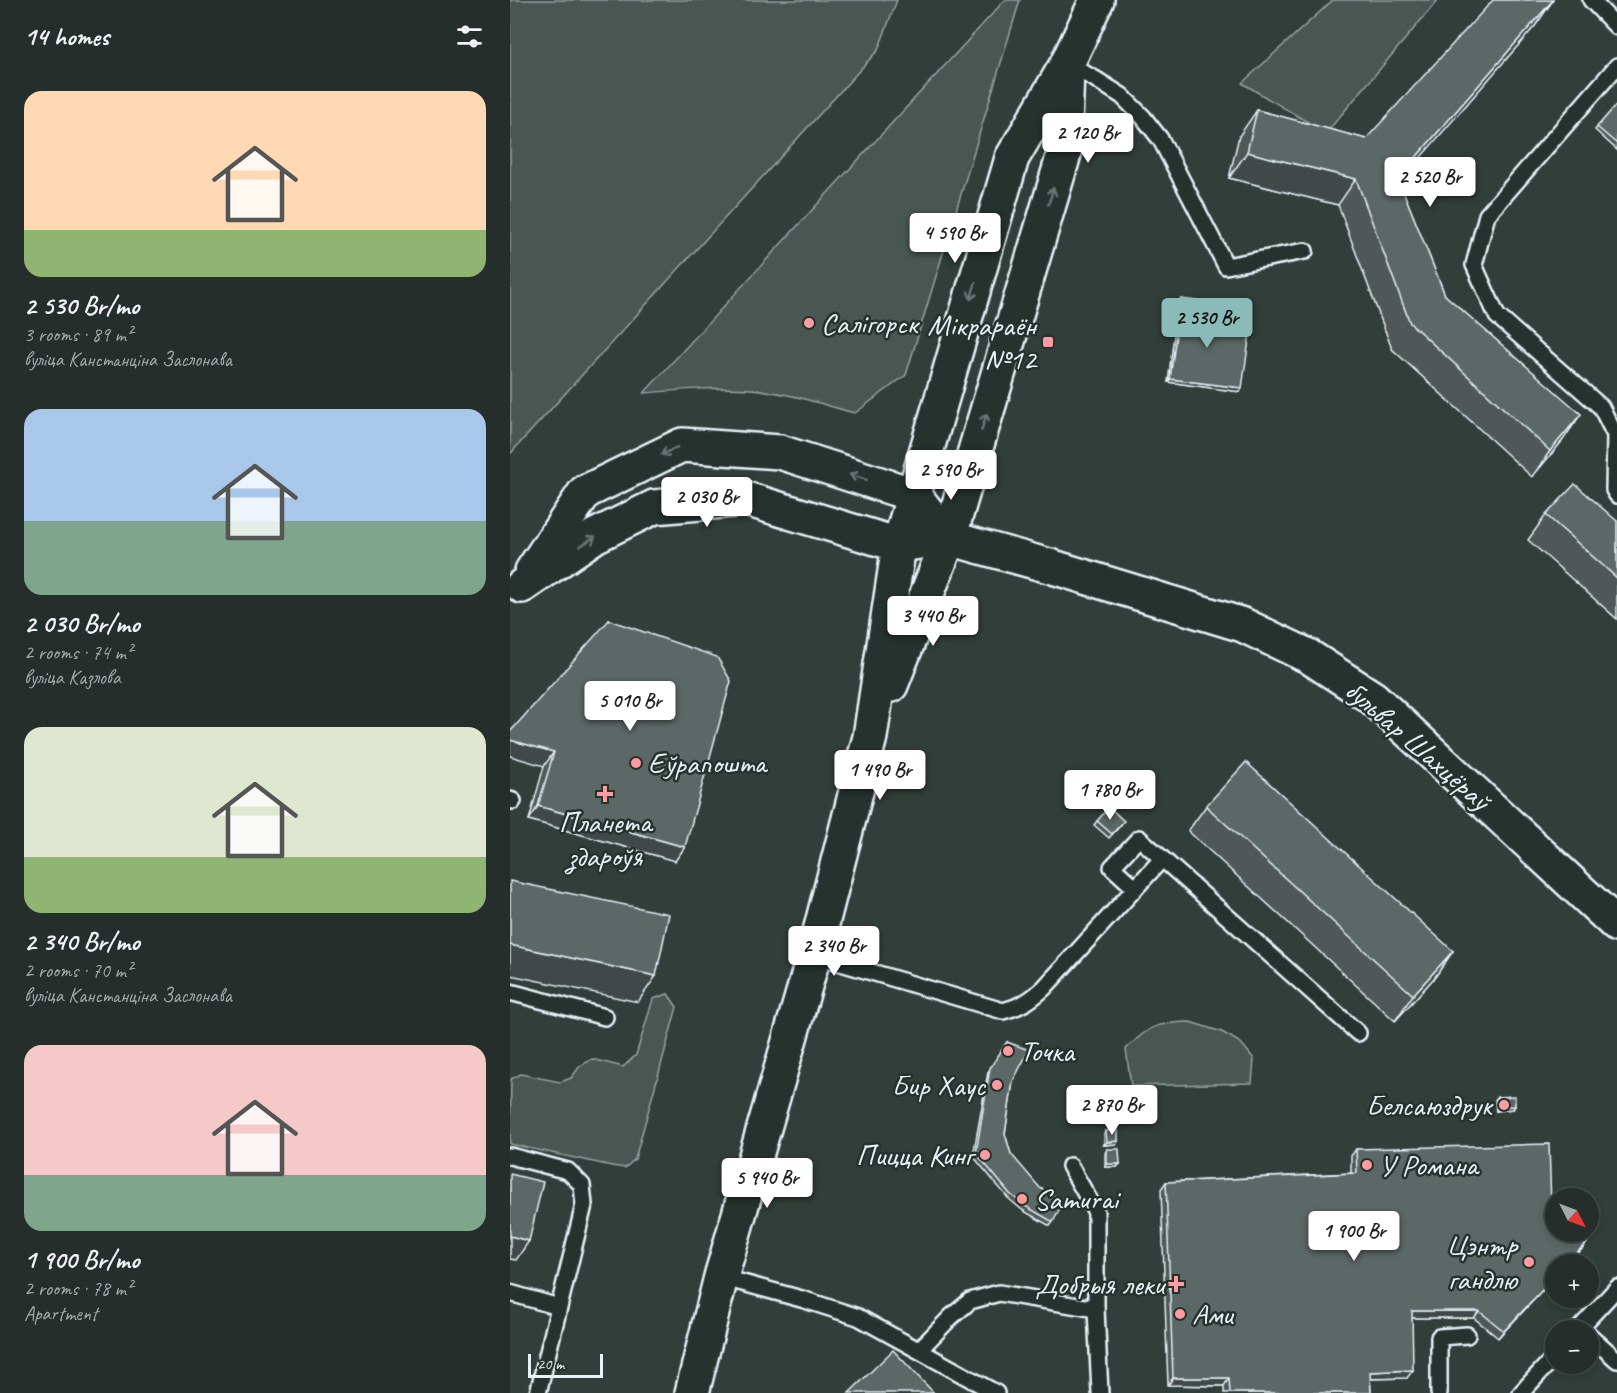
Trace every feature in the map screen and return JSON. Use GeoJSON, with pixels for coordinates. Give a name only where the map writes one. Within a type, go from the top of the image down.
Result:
{"type":"FeatureCollection","features":[{"type":"Feature","properties":{"kind":"main road"},"geometry":{"type":"LineString","coordinates":[[692,1393],[721,1277],[814,955],[870,737],[899,545],[1012,158],[1067,64],[1097,0]]}},
{"type":"Feature","properties":{"kind":"main road"},"geometry":{"type":"LineString","coordinates":[[870,737],[949,538],[1064,154],[1067,64]]}},
{"type":"Feature","properties":{"kind":"main road"},"geometry":{"type":"LineString","coordinates":[[516,592],[585,492],[682,445],[780,453],[914,495],[949,538]]}},
{"type":"Feature","properties":{"kind":"main road"},"geometry":{"type":"LineString","coordinates":[[516,592],[595,536],[654,507],[746,499],[899,545],[949,538]]}},
{"type":"Feature","properties":{"kind":"main road","name":"бульвар Шахцёраў"},"geometry":{"type":"LineString","coordinates":[[949,538],[1243,625],[1308,656],[1373,698],[1617,925]]}},
{"type":"Feature","properties":{"kind":"lane"},"geometry":{"type":"LineString","coordinates":[[1591,0],[1617,27]]}},
{"type":"Feature","properties":{"kind":"lane"},"geometry":{"type":"LineString","coordinates":[[1067,64],[1122,96],[1143,117],[1161,140],[1226,266],[1305,251]]}},
{"type":"Feature","properties":{"kind":"lane"},"geometry":{"type":"LineString","coordinates":[[1617,66],[1487,215],[1474,265],[1497,316],[1601,407],[1615,435],[1614,490],[1617,495]]}},
{"type":"Feature","properties":{"kind":"lane"},"geometry":{"type":"LineString","coordinates":[[1136,888],[1112,867],[1139,838],[1358,1034]]}},
{"type":"Feature","properties":{"kind":"lane"},"geometry":{"type":"LineString","coordinates":[[814,955],[1003,1011],[1025,1004],[1040,993],[1162,859]]}},
{"type":"Feature","properties":{"kind":"lane"},"geometry":{"type":"LineString","coordinates":[[510,992],[605,1017]]}},
{"type":"Feature","properties":{"kind":"lane"},"geometry":{"type":"LineString","coordinates":[[510,1156],[568,1171],[582,1185],[584,1205],[538,1393]]}},
{"type":"Feature","properties":{"kind":"lane"},"geometry":{"type":"LineString","coordinates":[[1070,1166],[1096,1212],[1096,1309],[1100,1393]]}},
{"type":"Feature","properties":{"kind":"lane"},"geometry":{"type":"LineString","coordinates":[[721,1277],[858,1317],[920,1349],[996,1393]]}},
{"type":"Feature","properties":{"kind":"lane"},"geometry":{"type":"LineString","coordinates":[[1592,1320],[1617,1288]]}},
{"type":"Feature","properties":{"kind":"lane"},"geometry":{"type":"LineString","coordinates":[[510,1293],[559,1307]]}},
{"type":"Feature","properties":{"kind":"lane"},"geometry":{"type":"LineString","coordinates":[[920,1349],[970,1301],[999,1293],[1096,1309]]}},
{"type":"Feature","properties":{"kind":"lane"},"geometry":{"type":"LineString","coordinates":[[1439,1393],[1439,1337],[1467,1335]]}},
{"type":"Feature","properties":{"kind":"lane"},"geometry":{"type":"LineString","coordinates":[[1599,1345],[1617,1360]]}},
{"type":"Feature","properties":{"kind":"lane"},"geometry":{"type":"LineString","coordinates":[[1521,1393],[1545,1367]]}},
{"type":"Feature","properties":{"kind":"shaded area"},"geometry":{"type":"Polygon","coordinates":[[[510,0],[897,0],[878,50],[510,454],[510,0]]]}},
{"type":"Feature","properties":{"kind":"shaded area"},"geometry":{"type":"Polygon","coordinates":[[[1005,0],[1020,0],[906,375],[855,413],[790,396],[751,389],[644,393],[1005,0]]]}},
{"type":"Feature","properties":{"kind":"shaded area"},"geometry":{"type":"Polygon","coordinates":[[[1333,0],[1438,0],[1326,133],[1242,83],[1333,0]]]}},
{"type":"Feature","properties":{"kind":"shaded area"},"geometry":{"type":"Polygon","coordinates":[[[668,994],[677,1007],[635,1159],[625,1168],[510,1144],[511,1079],[521,1074],[560,1082],[571,1078],[580,1066],[592,1059],[623,1067],[636,1055],[653,999],[668,994]]]}},
{"type":"Feature","properties":{"kind":"shaded area"},"geometry":{"type":"Polygon","coordinates":[[[1190,1022],[1222,1032],[1241,1043],[1254,1059],[1252,1083],[1131,1086],[1126,1049],[1141,1035],[1155,1027],[1169,1023],[1190,1022]]]}},
{"type":"Feature","properties":{"kind":"building"},"geometry":{"type":"Polygon","coordinates":[[[1493,0],[1553,0],[1398,178],[1445,295],[1581,414],[1550,451],[1410,323],[1356,179],[1247,152],[1257,110],[1366,139],[1493,0]]]}},
{"type":"Feature","properties":{"kind":"building"},"geometry":{"type":"Polygon","coordinates":[[[1617,104],[1617,144],[1597,127],[1617,104]]]}},
{"type":"Feature","properties":{"kind":"building"},"geometry":{"type":"Polygon","coordinates":[[[1181,299],[1212,303],[1209,328],[1250,333],[1242,388],[1170,379],[1181,299]]]}},
{"type":"Feature","properties":{"kind":"building"},"geometry":{"type":"Polygon","coordinates":[[[1575,484],[1617,521],[1617,578],[1546,515],[1575,484]]]}},
{"type":"Feature","properties":{"kind":"building"},"geometry":{"type":"Polygon","coordinates":[[[609,620],[717,657],[731,681],[685,847],[538,806],[554,752],[510,740],[510,732],[609,620]]]}},
{"type":"Feature","properties":{"kind":"building"},"geometry":{"type":"Polygon","coordinates":[[[1246,762],[1453,951],[1413,995],[1206,806],[1246,762]]]}},
{"type":"Feature","properties":{"kind":"building"},"geometry":{"type":"Polygon","coordinates":[[[1109,807],[1124,821],[1112,834],[1097,821],[1109,807]]]}},
{"type":"Feature","properties":{"kind":"building"},"geometry":{"type":"Polygon","coordinates":[[[510,881],[669,914],[656,976],[510,945],[510,881]]]}},
{"type":"Feature","properties":{"kind":"building"},"geometry":{"type":"Polygon","coordinates":[[[1007,1042],[1029,1050],[1013,1081],[1005,1134],[1011,1154],[1040,1188],[1064,1201],[1053,1222],[1025,1206],[1010,1194],[976,1153],[990,1068],[1007,1042]]]}},
{"type":"Feature","properties":{"kind":"building"},"geometry":{"type":"Polygon","coordinates":[[[1515,1096],[1515,1106],[1498,1107],[1497,1097],[1515,1096]]]}},
{"type":"Feature","properties":{"kind":"building"},"geometry":{"type":"Polygon","coordinates":[[[1118,1130],[1118,1141],[1107,1142],[1106,1131],[1118,1130]]]}},
{"type":"Feature","properties":{"kind":"building"},"geometry":{"type":"Polygon","coordinates":[[[1549,1144],[1550,1188],[1545,1188],[1545,1242],[1587,1242],[1576,1254],[1545,1254],[1545,1287],[1504,1331],[1479,1311],[1412,1311],[1413,1370],[1370,1372],[1371,1393],[1230,1393],[1229,1378],[1173,1378],[1166,1182],[1357,1173],[1356,1149],[1549,1144]]]}},
{"type":"Feature","properties":{"kind":"building"},"geometry":{"type":"Polygon","coordinates":[[[1107,1149],[1119,1149],[1120,1164],[1107,1164],[1107,1149]]]}},
{"type":"Feature","properties":{"kind":"building"},"geometry":{"type":"Polygon","coordinates":[[[510,1174],[543,1182],[529,1241],[510,1236],[510,1174]]]}},
{"type":"Feature","properties":{"kind":"building"},"geometry":{"type":"Polygon","coordinates":[[[893,1350],[934,1393],[849,1393],[893,1350]]]}},
{"type":"Feature","properties":{"kind":"place","name":"Салігорск"},"geometry":{"type":"Point","coordinates":[809,323]}},
{"type":"Feature","properties":{"kind":"place","name":"Мікрараён №12"},"geometry":{"type":"Point","coordinates":[1048,342]}},
{"type":"Feature","properties":{"kind":"place","name":"Еўрапошта"},"geometry":{"type":"Point","coordinates":[636,763]}},
{"type":"Feature","properties":{"kind":"place","name":"Планета здароўя"},"geometry":{"type":"Point","coordinates":[605,794]}},
{"type":"Feature","properties":{"kind":"place","name":"Точка"},"geometry":{"type":"Point","coordinates":[1008,1051]}},
{"type":"Feature","properties":{"kind":"place","name":"Бир Хаус"},"geometry":{"type":"Point","coordinates":[997,1085]}},
{"type":"Feature","properties":{"kind":"place","name":"Белсаюздрук"},"geometry":{"type":"Point","coordinates":[1504,1105]}},
{"type":"Feature","properties":{"kind":"place","name":"Пицца Кинг"},"geometry":{"type":"Point","coordinates":[985,1155]}},
{"type":"Feature","properties":{"kind":"place","name":"У Романа"},"geometry":{"type":"Point","coordinates":[1367,1165]}},
{"type":"Feature","properties":{"kind":"place","name":"Samurai"},"geometry":{"type":"Point","coordinates":[1022,1199]}},
{"type":"Feature","properties":{"kind":"place","name":"Цэнтр гандлю"},"geometry":{"type":"Point","coordinates":[1529,1262]}},
{"type":"Feature","properties":{"kind":"place","name":"Добрыя леки"},"geometry":{"type":"Point","coordinates":[1176,1284]}},
{"type":"Feature","properties":{"kind":"place","name":"Ами"},"geometry":{"type":"Point","coordinates":[1180,1314]}}]}
